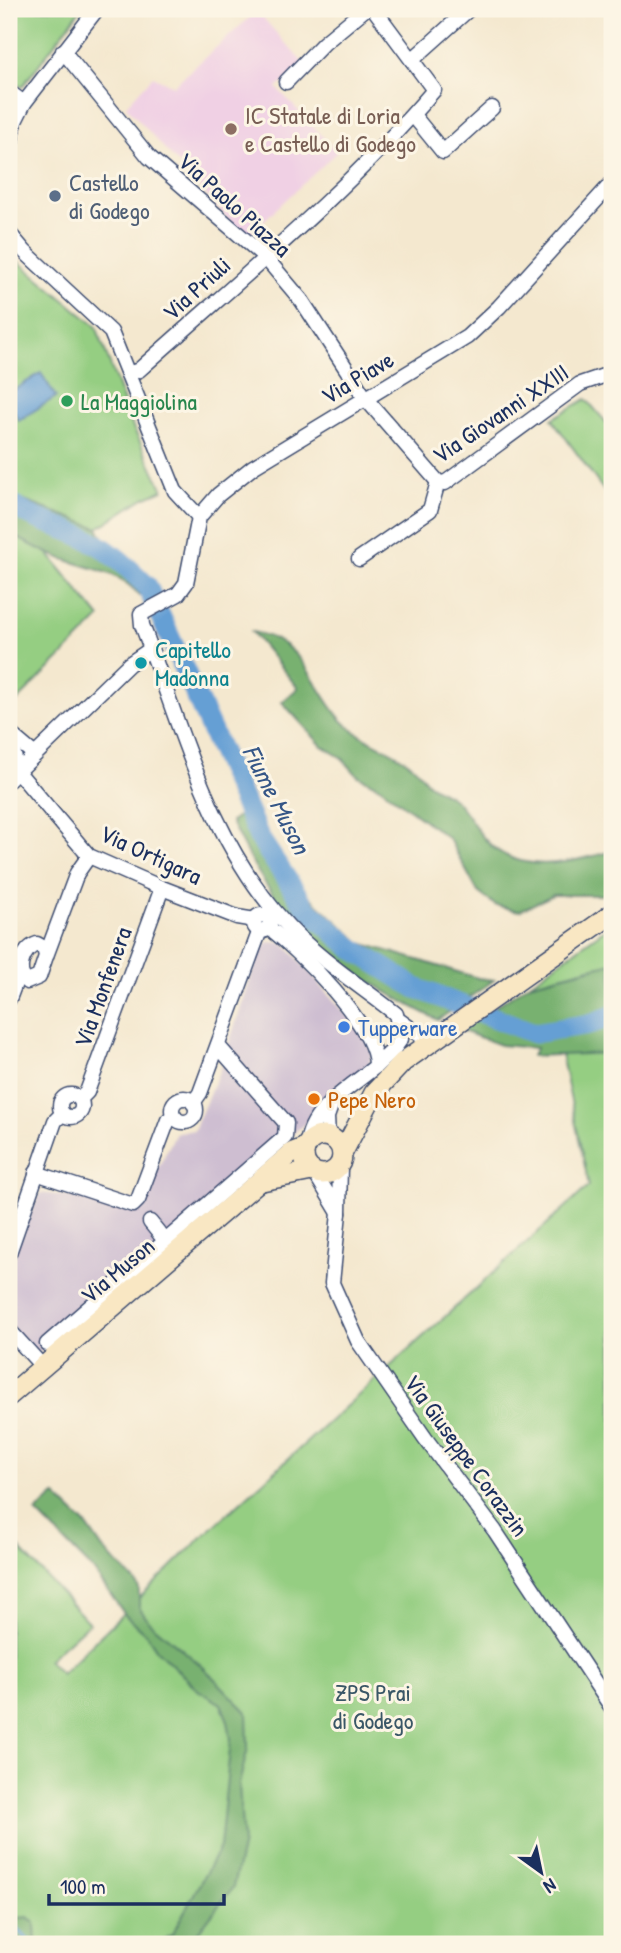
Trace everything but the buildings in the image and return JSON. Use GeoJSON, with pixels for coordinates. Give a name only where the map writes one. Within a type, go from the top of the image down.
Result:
{"type":"FeatureCollection","features":[{"type":"Feature","properties":{"kind":"main road","name":"Via Muson"},"geometry":{"type":"LineString","coordinates":[[258,1182],[271,1177],[330,1173],[341,1160],[360,1115],[385,1079],[452,1027],[612,914]]}},
{"type":"Feature","properties":{"kind":"main road","name":"Via Muson"},"geometry":{"type":"LineString","coordinates":[[9,1396],[43,1367],[81,1324],[170,1247],[258,1182],[293,1152],[318,1137],[329,1137],[360,1115]]}},
{"type":"Feature","properties":{"kind":"main road"},"geometry":{"type":"LineString","coordinates":[[329,1137],[339,1144],[341,1160]]}},
{"type":"Feature","properties":{"kind":"main road"},"geometry":{"type":"LineString","coordinates":[[307,1146],[305,1161],[314,1172]]}},
{"type":"Feature","properties":{"kind":"street"},"geometry":{"type":"LineString","coordinates":[[9,151],[15,121],[24,103],[97,9]]}},
{"type":"Feature","properties":{"kind":"street"},"geometry":{"type":"LineString","coordinates":[[286,82],[324,43],[365,9]]}},
{"type":"Feature","properties":{"kind":"street","name":"Via Priuli"},"geometry":{"type":"LineString","coordinates":[[128,374],[139,370],[395,137],[435,90],[374,9]]}},
{"type":"Feature","properties":{"kind":"street"},"geometry":{"type":"LineString","coordinates":[[412,60],[469,9]]}},
{"type":"Feature","properties":{"kind":"street","name":"Via Paolo Piazza"},"geometry":{"type":"LineString","coordinates":[[63,51],[149,157],[265,257],[302,301],[366,399]]}},
{"type":"Feature","properties":{"kind":"street"},"geometry":{"type":"LineString","coordinates":[[9,92],[24,103]]}},
{"type":"Feature","properties":{"kind":"street"},"geometry":{"type":"LineString","coordinates":[[414,115],[443,152],[492,108]]}},
{"type":"Feature","properties":{"kind":"street","name":"Via Piave"},"geometry":{"type":"LineString","coordinates":[[199,517],[218,495],[253,467],[467,337],[499,307],[612,183]]}},
{"type":"Feature","properties":{"kind":"street"},"geometry":{"type":"LineString","coordinates":[[9,233],[25,252],[105,323],[174,491],[199,517],[186,583],[178,594],[145,609],[141,614],[142,625],[216,816],[250,878],[309,947],[431,1043]]}},
{"type":"Feature","properties":{"kind":"street","name":"Via Giovanni XXIII"},"geometry":{"type":"LineString","coordinates":[[366,399],[438,482],[445,483],[580,384],[612,373]]}},
{"type":"Feature","properties":{"kind":"street"},"geometry":{"type":"LineString","coordinates":[[359,559],[430,510],[438,482]]}},
{"type":"Feature","properties":{"kind":"street"},"geometry":{"type":"LineString","coordinates":[[13,776],[129,664],[151,649]]}},
{"type":"Feature","properties":{"kind":"street"},"geometry":{"type":"LineString","coordinates":[[9,733],[35,755]]}},
{"type":"Feature","properties":{"kind":"street"},"geometry":{"type":"LineString","coordinates":[[9,733],[13,776]]}},
{"type":"Feature","properties":{"kind":"street","name":"Via Ortigara"},"geometry":{"type":"LineString","coordinates":[[13,776],[89,856],[162,888],[261,926],[299,951],[360,1024],[372,1044],[376,1066]]}},
{"type":"Feature","properties":{"kind":"street"},"geometry":{"type":"LineString","coordinates":[[17,985],[39,977],[46,947],[77,873],[89,856]]}},
{"type":"Feature","properties":{"kind":"street","name":"Via Monfenera"},"geometry":{"type":"LineString","coordinates":[[9,1253],[55,1121],[62,1114],[59,1106],[66,1095],[72,1094],[80,1099],[87,1092],[162,888]]}},
{"type":"Feature","properties":{"kind":"street"},"geometry":{"type":"LineString","coordinates":[[136,1203],[168,1120],[175,1117],[182,1121],[192,1117],[195,1110],[193,1103],[218,1046],[261,926]]}},
{"type":"Feature","properties":{"kind":"street"},"geometry":{"type":"LineString","coordinates":[[17,985],[27,950],[32,946],[46,947]]}},
{"type":"Feature","properties":{"kind":"street"},"geometry":{"type":"LineString","coordinates":[[307,1146],[308,1131],[319,1112],[376,1066],[399,1043],[400,1021]]}},
{"type":"Feature","properties":{"kind":"street"},"geometry":{"type":"LineString","coordinates":[[136,1203],[170,1247],[285,1137],[288,1128],[218,1046]]}},
{"type":"Feature","properties":{"kind":"street"},"geometry":{"type":"LineString","coordinates":[[329,1137],[327,1117],[332,1103]]}},
{"type":"Feature","properties":{"kind":"street","name":"Via Giuseppe Corazzin"},"geometry":{"type":"LineString","coordinates":[[341,1160],[332,1283],[358,1341],[425,1438],[495,1531],[612,1708]]}},
{"type":"Feature","properties":{"kind":"street"},"geometry":{"type":"LineString","coordinates":[[314,1172],[339,1213]]}},
{"type":"Feature","properties":{"kind":"street"},"geometry":{"type":"LineString","coordinates":[[36,1173],[129,1205],[136,1203]]}},
{"type":"Feature","properties":{"kind":"street"},"geometry":{"type":"LineString","coordinates":[[47,1344],[81,1324]]}},
{"type":"Feature","properties":{"kind":"street"},"geometry":{"type":"LineString","coordinates":[[9,1331],[43,1367]]}},
{"type":"Feature","properties":{"kind":"shaded area","name":"IC Statale di Loria e Castello di Godego"},"geometry":{"type":"Polygon","coordinates":[[[257,11],[304,64],[277,88],[337,152],[245,238],[126,106],[153,76],[173,86],[257,11]]]}},
{"type":"Feature","properties":{"kind":"shaded area"},"geometry":{"type":"Polygon","coordinates":[[[269,942],[284,943],[361,1032],[372,1052],[368,1069],[38,1353],[9,1329],[9,1258],[41,1193],[139,1205],[176,1133],[194,1130],[221,1067],[260,951],[269,942]]]}},
{"type":"Feature","properties":{"kind":"green space"},"geometry":{"type":"Polygon","coordinates":[[[9,9],[81,9],[22,87],[9,81],[9,9]]]}},
{"type":"Feature","properties":{"kind":"green space","name":"La Maggiolina"},"geometry":{"type":"Polygon","coordinates":[[[9,254],[96,326],[133,427],[163,490],[144,498],[98,528],[18,499],[9,487],[9,254]]]}},
{"type":"Feature","properties":{"kind":"green space"},"geometry":{"type":"Polygon","coordinates":[[[586,399],[612,429],[612,502],[552,419],[586,399]]]}},
{"type":"Feature","properties":{"kind":"green space"},"geometry":{"type":"Polygon","coordinates":[[[9,487],[18,499],[98,528],[113,556],[147,577],[156,590],[140,596],[132,587],[113,575],[54,556],[14,536],[9,540],[9,487]]]}},
{"type":"Feature","properties":{"kind":"green space"},"geometry":{"type":"Polygon","coordinates":[[[9,505],[100,618],[9,709],[9,505]]]}},
{"type":"Feature","properties":{"kind":"green space"},"geometry":{"type":"Polygon","coordinates":[[[252,632],[284,644],[304,665],[329,704],[347,725],[405,760],[428,783],[455,800],[480,834],[497,850],[512,858],[545,864],[579,860],[612,851],[612,895],[553,895],[519,911],[495,905],[478,892],[449,839],[380,787],[358,776],[342,758],[322,746],[282,702],[298,688],[252,632]]]}},
{"type":"Feature","properties":{"kind":"green space"},"geometry":{"type":"Polygon","coordinates":[[[247,808],[263,855],[361,943],[478,978],[494,980],[438,1020],[356,972],[300,927],[262,879],[231,822],[247,808]]]}},
{"type":"Feature","properties":{"kind":"green space","name":"ZPS Prai di Godego"},"geometry":{"type":"Polygon","coordinates":[[[612,924],[612,1944],[9,1944],[9,1537],[89,1623],[48,1660],[61,1674],[202,1537],[589,1186],[550,1002],[594,967],[529,984],[612,924]]]}},
{"type":"Feature","properties":{"kind":"green space"},"geometry":{"type":"Polygon","coordinates":[[[612,963],[612,1053],[532,1056],[536,1048],[500,1045],[460,1030],[529,984],[612,963]]]}},
{"type":"Feature","properties":{"kind":"green space"},"geometry":{"type":"Polygon","coordinates":[[[55,1495],[87,1526],[103,1549],[135,1581],[139,1589],[139,1607],[149,1622],[202,1666],[247,1712],[248,1748],[239,1784],[243,1843],[233,1887],[189,1944],[160,1944],[172,1934],[220,1847],[231,1739],[228,1721],[221,1704],[198,1690],[157,1650],[147,1635],[126,1616],[93,1570],[36,1512],[55,1495]]]}},
{"type":"Feature","properties":{"kind":"green space"},"geometry":{"type":"Polygon","coordinates":[[[9,1912],[19,1918],[28,1917],[35,1923],[36,1944],[9,1944],[9,1912]]]}},
{"type":"Feature","properties":{"kind":"water"},"geometry":{"type":"Polygon","coordinates":[[[41,373],[56,397],[19,420],[9,404],[9,393],[41,373]]]}},
{"type":"Feature","properties":{"kind":"waterway","name":"Fiume Muson"},"geometry":{"type":"LineString","coordinates":[[9,503],[97,544],[117,558],[147,586],[260,839],[306,908],[352,948],[416,988],[534,1033],[590,1024],[612,1016]]}},
{"type":"Feature","properties":{"kind":"waterway"},"geometry":{"type":"LineString","coordinates":[[9,1920],[32,1944]]}},
{"type":"Feature","properties":{"kind":"place","name":"IC Statale di Loria e Castello di Godego"},"geometry":{"type":"Point","coordinates":[231,129]}},
{"type":"Feature","properties":{"kind":"place","name":"Castello di Godego"},"geometry":{"type":"Point","coordinates":[55,196]}},
{"type":"Feature","properties":{"kind":"place","name":"La Maggiolina"},"geometry":{"type":"Point","coordinates":[67,401]}},
{"type":"Feature","properties":{"kind":"place","name":"Capitello Madonna"},"geometry":{"type":"Point","coordinates":[141,663]}},
{"type":"Feature","properties":{"kind":"place","name":"Tupperware"},"geometry":{"type":"Point","coordinates":[344,1027]}},
{"type":"Feature","properties":{"kind":"place","name":"Pepe Nero"},"geometry":{"type":"Point","coordinates":[314,1099]}}]}
